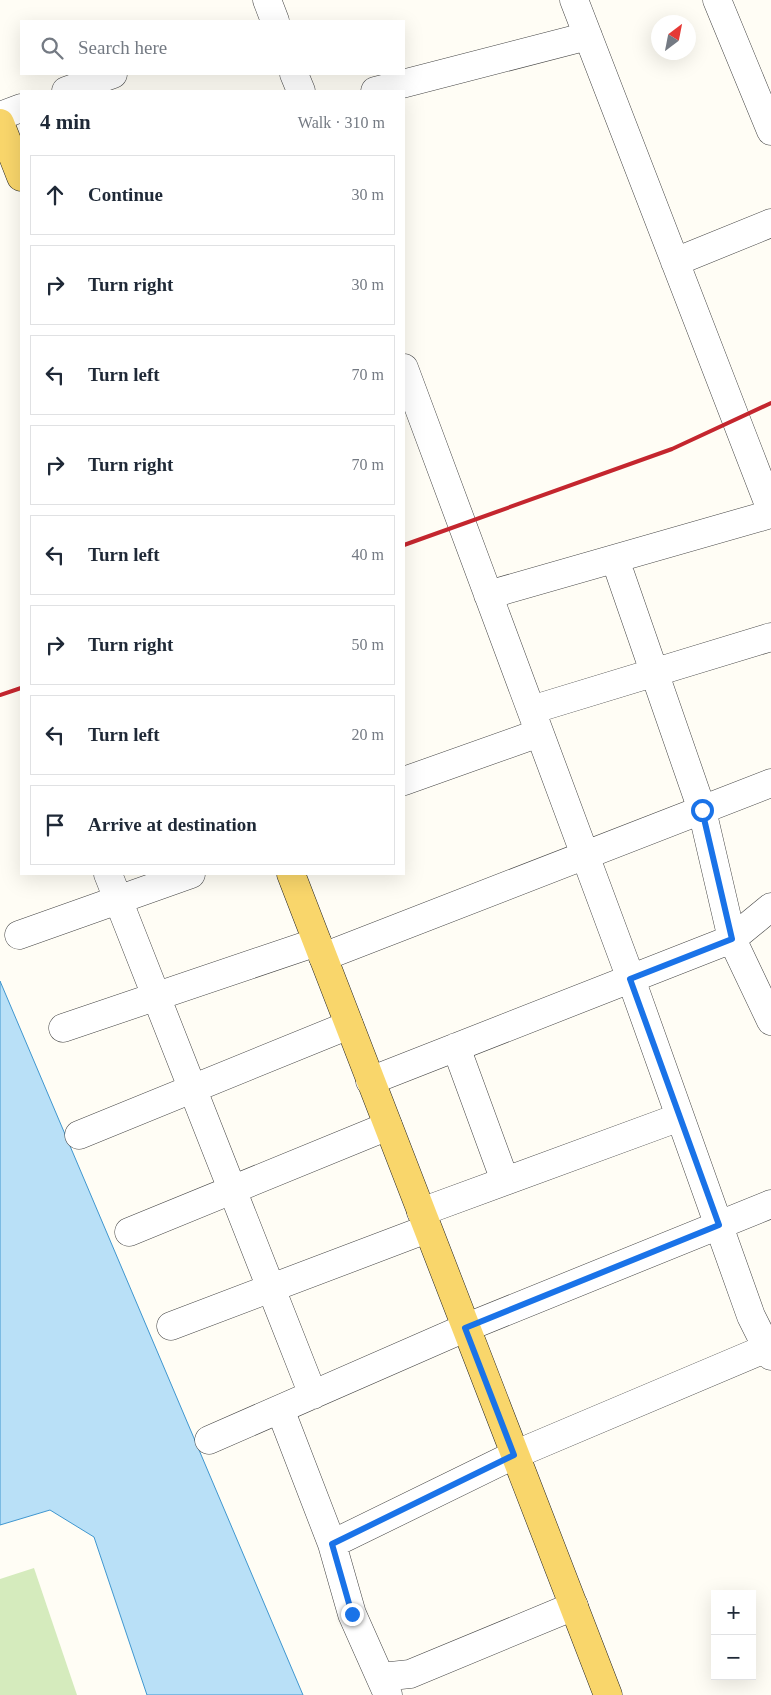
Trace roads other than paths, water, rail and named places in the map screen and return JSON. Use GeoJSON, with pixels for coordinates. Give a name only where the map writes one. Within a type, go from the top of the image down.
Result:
{"type":"FeatureCollection","features":[{"type":"Feature","properties":{"kind":"main road"},"geometry":{"type":"LineString","coordinates":[[0,123],[20,174]]}},
{"type":"Feature","properties":{"kind":"main road"},"geometry":{"type":"LineString","coordinates":[[291,875],[608,1695]]}},
{"type":"Feature","properties":{"kind":"street"},"geometry":{"type":"LineString","coordinates":[[574,0],[771,510]]}},
{"type":"Feature","properties":{"kind":"street"},"geometry":{"type":"LineString","coordinates":[[717,0],[771,131]]}},
{"type":"Feature","properties":{"kind":"street"},"geometry":{"type":"LineString","coordinates":[[379,90],[588,36]]}},
{"type":"Feature","properties":{"kind":"street"},"geometry":{"type":"LineString","coordinates":[[69,90],[110,75]]}},
{"type":"Feature","properties":{"kind":"street"},"geometry":{"type":"LineString","coordinates":[[294,75],[301,90]]}},
{"type":"Feature","properties":{"kind":"street"},"geometry":{"type":"LineString","coordinates":[[0,116],[20,108]]}},
{"type":"Feature","properties":{"kind":"street"},"geometry":{"type":"LineString","coordinates":[[675,262],[771,222]]}},
{"type":"Feature","properties":{"kind":"street"},"geometry":{"type":"LineString","coordinates":[[332,1544],[514,1455],[769,1352],[751,1316],[585,855],[405,371]]}},
{"type":"Feature","properties":{"kind":"street"},"geometry":{"type":"LineString","coordinates":[[488,595],[771,514]]}},
{"type":"Feature","properties":{"kind":"street"},"geometry":{"type":"LineString","coordinates":[[615,559],[702,810],[732,939],[771,1021]]}},
{"type":"Feature","properties":{"kind":"street"},"geometry":{"type":"LineString","coordinates":[[405,781],[535,722],[654,673],[771,638]]}},
{"type":"Feature","properties":{"kind":"street"},"geometry":{"type":"LineString","coordinates":[[64,1028],[156,997],[320,949],[585,855],[771,783]]}},
{"type":"Feature","properties":{"kind":"street"},"geometry":{"type":"LineString","coordinates":[[108,875],[312,1394]]}},
{"type":"Feature","properties":{"kind":"street"},"geometry":{"type":"LineString","coordinates":[[19,936],[188,875]]}},
{"type":"Feature","properties":{"kind":"street"},"geometry":{"type":"LineString","coordinates":[[370,1081],[732,939],[771,907]]}},
{"type":"Feature","properties":{"kind":"street"},"geometry":{"type":"LineString","coordinates":[[79,1135],[349,1025]]}},
{"type":"Feature","properties":{"kind":"street"},"geometry":{"type":"LineString","coordinates":[[456,1048],[505,1181]]}},
{"type":"Feature","properties":{"kind":"street"},"geometry":{"type":"LineString","coordinates":[[170,1326],[271,1288],[424,1220],[505,1181],[680,1116]]}},
{"type":"Feature","properties":{"kind":"street"},"geometry":{"type":"LineString","coordinates":[[129,1232],[388,1126]]}},
{"type":"Feature","properties":{"kind":"street"},"geometry":{"type":"LineString","coordinates":[[209,1440],[465,1328],[771,1204]]}},
{"type":"Feature","properties":{"kind":"street"},"geometry":{"type":"LineString","coordinates":[[280,1409],[332,1544],[352,1614],[384,1686],[574,1606]]}},
{"type":"Feature","properties":{"kind":"water"},"geometry":{"type":"Polygon","coordinates":[[[0,981],[303,1695],[147,1695],[94,1537],[50,1510],[0,1525],[0,981]]]}},
{"type":"Feature","properties":{"kind":"railway"},"geometry":{"type":"LineString","coordinates":[[405,545],[672,449],[771,403]]}},
{"type":"Feature","properties":{"kind":"railway"},"geometry":{"type":"LineString","coordinates":[[0,695],[20,688]]}}]}
